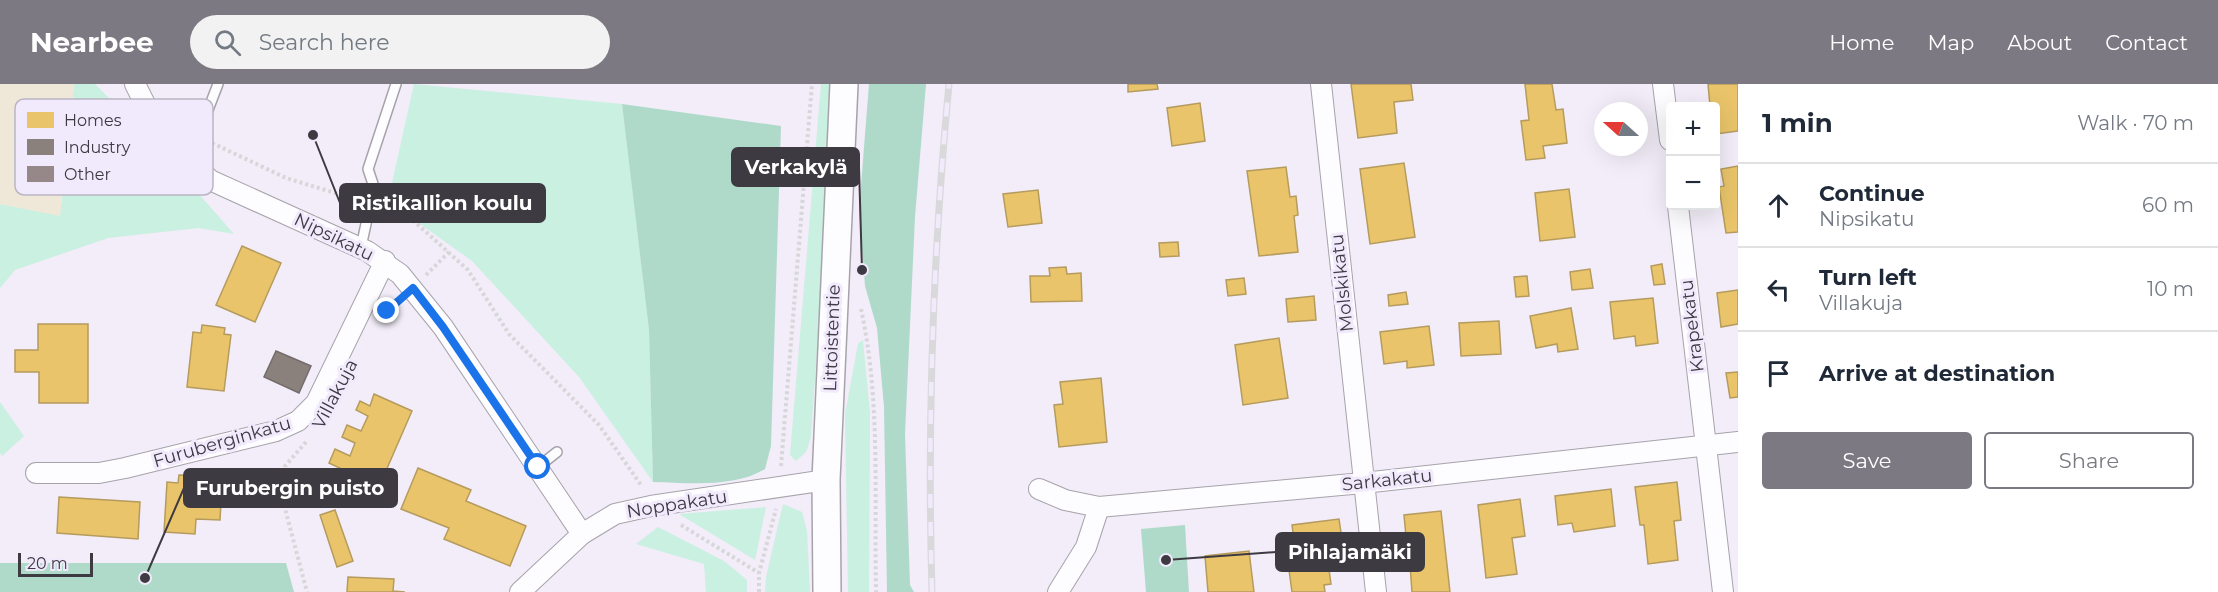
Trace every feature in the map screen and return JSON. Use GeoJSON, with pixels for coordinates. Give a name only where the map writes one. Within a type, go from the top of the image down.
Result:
{"type":"FeatureCollection","features":[{"type":"Feature","properties":{"kind":"street","name":"Littoistentie"},"geometry":{"type":"LineString","coordinates":[[827,592],[826,480],[844,84]]}},
{"type":"Feature","properties":{"kind":"street","name":"Molskikatu"},"geometry":{"type":"LineString","coordinates":[[1321,84],[1376,592]]}},
{"type":"Feature","properties":{"kind":"street"},"geometry":{"type":"LineString","coordinates":[[1663,84],[1666,105]]}},
{"type":"Feature","properties":{"kind":"street","name":"Nipsikatu"},"geometry":{"type":"LineString","coordinates":[[213,182],[385,261],[413,288],[443,327],[582,534]]}},
{"type":"Feature","properties":{"kind":"street","name":"Krapekatu"},"geometry":{"type":"LineString","coordinates":[[1678,210],[1723,592]]}},
{"type":"Feature","properties":{"kind":"street","name":"Furuberginkatu"},"geometry":{"type":"LineString","coordinates":[[36,473],[99,473],[276,431],[298,421],[308,414],[323,391],[385,261]]}},
{"type":"Feature","properties":{"kind":"street","name":"Sarkakatu"},"geometry":{"type":"LineString","coordinates":[[1039,489],[1065,500],[1099,507],[1364,483],[1738,442]]}},
{"type":"Feature","properties":{"kind":"street","name":"Noppakatu"},"geometry":{"type":"LineString","coordinates":[[520,592],[582,534],[615,514],[651,506],[826,480]]}},
{"type":"Feature","properties":{"kind":"street"},"geometry":{"type":"LineString","coordinates":[[1058,592],[1086,548],[1099,507]]}},
{"type":"Feature","properties":{"kind":"lane"},"geometry":{"type":"LineString","coordinates":[[212,99],[218,84]]}},
{"type":"Feature","properties":{"kind":"lane"},"geometry":{"type":"LineString","coordinates":[[361,248],[374,187],[368,169],[396,84]]}},
{"type":"Feature","properties":{"kind":"lane"},"geometry":{"type":"LineString","coordinates":[[538,467],[557,452]]}},
{"type":"Feature","properties":{"kind":"path"},"geometry":{"type":"LineString","coordinates":[[759,592],[759,573],[781,488],[812,84]]}},
{"type":"Feature","properties":{"kind":"path"},"geometry":{"type":"LineString","coordinates":[[213,143],[286,178],[394,210],[415,222],[449,252],[478,284],[509,334],[599,425],[629,466],[651,506],[759,573]]}},
{"type":"Feature","properties":{"kind":"path"},"geometry":{"type":"LineString","coordinates":[[413,288],[449,252]]}},
{"type":"Feature","properties":{"kind":"path"},"geometry":{"type":"LineString","coordinates":[[861,298],[873,404],[876,592]]}},
{"type":"Feature","properties":{"kind":"path","name":"Villakuja"},"geometry":{"type":"LineString","coordinates":[[307,592],[279,486],[285,466],[309,439]]}},
{"type":"Feature","properties":{"kind":"green space"},"geometry":{"type":"Polygon","coordinates":[[[74,84],[95,84],[110,99],[72,99],[74,84]]]}},
{"type":"Feature","properties":{"kind":"green space"},"geometry":{"type":"Polygon","coordinates":[[[414,84],[622,104],[649,330],[653,482],[579,377],[472,261],[388,201],[414,84]]]}},
{"type":"Feature","properties":{"kind":"green space"},"geometry":{"type":"Polygon","coordinates":[[[821,84],[835,84],[811,437],[806,452],[796,461],[790,455],[821,84]]]}},
{"type":"Feature","properties":{"kind":"green space"},"geometry":{"type":"Polygon","coordinates":[[[869,84],[926,84],[915,217],[905,434],[910,585],[914,592],[887,592],[884,407],[877,328],[865,286],[859,211],[869,84]]]}},
{"type":"Feature","properties":{"kind":"green space"},"geometry":{"type":"Polygon","coordinates":[[[622,104],[781,126],[771,446],[765,469],[753,475],[726,482],[653,482],[649,330],[622,104]]]}},
{"type":"Feature","properties":{"kind":"green space"},"geometry":{"type":"Polygon","coordinates":[[[62,195],[200,195],[234,234],[199,228],[108,238],[15,270],[0,288],[0,204],[60,215],[62,195]]]}},
{"type":"Feature","properties":{"kind":"green space"},"geometry":{"type":"Polygon","coordinates":[[[863,340],[870,413],[869,592],[848,592],[845,414],[858,344],[863,340]]]}},
{"type":"Feature","properties":{"kind":"green space"},"geometry":{"type":"Polygon","coordinates":[[[0,402],[24,436],[2,456],[0,453],[0,402]]]}},
{"type":"Feature","properties":{"kind":"green space"},"geometry":{"type":"Polygon","coordinates":[[[783,504],[802,512],[807,531],[810,592],[765,592],[766,577],[783,504]]]}},
{"type":"Feature","properties":{"kind":"green space"},"geometry":{"type":"Polygon","coordinates":[[[766,507],[755,560],[679,514],[766,507]]]}},
{"type":"Feature","properties":{"kind":"green space"},"geometry":{"type":"Polygon","coordinates":[[[1185,525],[1189,592],[1146,592],[1141,529],[1185,525]]]}},
{"type":"Feature","properties":{"kind":"green space"},"geometry":{"type":"Polygon","coordinates":[[[658,527],[724,561],[747,580],[747,592],[706,592],[704,564],[636,544],[658,527]]]}},
{"type":"Feature","properties":{"kind":"green space"},"geometry":{"type":"Polygon","coordinates":[[[0,563],[286,563],[294,592],[0,592],[0,563]]]}},
{"type":"Feature","properties":{"kind":"sand"},"geometry":{"type":"Polygon","coordinates":[[[0,84],[74,84],[72,99],[15,99],[15,195],[62,195],[60,216],[0,204],[0,84]]]}},
{"type":"Feature","properties":{"kind":"building: Homes"},"geometry":{"type":"Polygon","coordinates":[[[1128,84],[1157,84],[1158,89],[1128,92],[1128,84]]]}},
{"type":"Feature","properties":{"kind":"building: Homes"},"geometry":{"type":"Polygon","coordinates":[[[1351,84],[1411,84],[1413,100],[1394,102],[1397,133],[1358,138],[1351,84]]]}},
{"type":"Feature","properties":{"kind":"building: Homes"},"geometry":{"type":"Polygon","coordinates":[[[1525,84],[1552,84],[1556,110],[1563,109],[1567,143],[1543,146],[1545,158],[1526,160],[1521,121],[1529,120],[1525,84]]]}},
{"type":"Feature","properties":{"kind":"building: Homes"},"geometry":{"type":"Polygon","coordinates":[[[1708,84],[1738,84],[1738,131],[1720,133],[1720,102],[1710,102],[1708,84]]]}},
{"type":"Feature","properties":{"kind":"building: Homes"},"geometry":{"type":"Polygon","coordinates":[[[1200,103],[1205,141],[1172,146],[1167,108],[1200,103]]]}},
{"type":"Feature","properties":{"kind":"building: Homes"},"geometry":{"type":"Polygon","coordinates":[[[1404,163],[1415,237],[1370,244],[1360,169],[1404,163]]]}},
{"type":"Feature","properties":{"kind":"building: Homes"},"geometry":{"type":"Polygon","coordinates":[[[1738,166],[1738,232],[1726,233],[1720,194],[1720,187],[1724,186],[1721,169],[1738,166]]]}},
{"type":"Feature","properties":{"kind":"building: Homes"},"geometry":{"type":"Polygon","coordinates":[[[1286,167],[1290,197],[1296,196],[1298,215],[1294,216],[1298,252],[1259,256],[1247,171],[1286,167]]]}},
{"type":"Feature","properties":{"kind":"building: Homes"},"geometry":{"type":"Polygon","coordinates":[[[1569,189],[1575,237],[1540,241],[1535,193],[1569,189]]]}},
{"type":"Feature","properties":{"kind":"building: Homes"},"geometry":{"type":"Polygon","coordinates":[[[1038,190],[1042,223],[1008,227],[1003,194],[1038,190]]]}},
{"type":"Feature","properties":{"kind":"building: Homes"},"geometry":{"type":"Polygon","coordinates":[[[1178,242],[1179,256],[1160,257],[1159,243],[1178,242]]]}},
{"type":"Feature","properties":{"kind":"building: Homes"},"geometry":{"type":"Polygon","coordinates":[[[242,246],[281,263],[255,322],[216,305],[242,246]]]}},
{"type":"Feature","properties":{"kind":"building: Homes"},"geometry":{"type":"Polygon","coordinates":[[[1662,264],[1665,284],[1654,285],[1651,266],[1662,264]]]}},
{"type":"Feature","properties":{"kind":"building: Homes"},"geometry":{"type":"Polygon","coordinates":[[[1066,267],[1067,274],[1081,273],[1082,301],[1031,302],[1030,276],[1050,276],[1049,268],[1066,267]]]}},
{"type":"Feature","properties":{"kind":"building: Homes"},"geometry":{"type":"Polygon","coordinates":[[[1590,269],[1593,288],[1572,290],[1570,272],[1590,269]]]}},
{"type":"Feature","properties":{"kind":"building: Homes"},"geometry":{"type":"Polygon","coordinates":[[[1527,276],[1529,296],[1516,297],[1514,277],[1527,276]]]}},
{"type":"Feature","properties":{"kind":"building: Homes"},"geometry":{"type":"Polygon","coordinates":[[[1244,278],[1246,294],[1228,296],[1226,280],[1244,278]]]}},
{"type":"Feature","properties":{"kind":"building: Homes"},"geometry":{"type":"Polygon","coordinates":[[[1738,290],[1738,324],[1721,327],[1717,293],[1738,290]]]}},
{"type":"Feature","properties":{"kind":"building: Homes"},"geometry":{"type":"Polygon","coordinates":[[[1406,292],[1408,304],[1389,306],[1388,295],[1406,292]]]}},
{"type":"Feature","properties":{"kind":"building: Homes"},"geometry":{"type":"Polygon","coordinates":[[[1314,296],[1316,320],[1288,322],[1286,299],[1314,296]]]}},
{"type":"Feature","properties":{"kind":"building: Homes"},"geometry":{"type":"Polygon","coordinates":[[[1653,298],[1658,343],[1636,346],[1635,336],[1614,339],[1610,302],[1653,298]]]}},
{"type":"Feature","properties":{"kind":"building: Homes"},"geometry":{"type":"Polygon","coordinates":[[[1571,308],[1578,349],[1558,352],[1557,344],[1536,348],[1530,316],[1571,308]]]}},
{"type":"Feature","properties":{"kind":"building: Homes"},"geometry":{"type":"Polygon","coordinates":[[[1499,321],[1501,354],[1461,356],[1459,323],[1499,321]]]}},
{"type":"Feature","properties":{"kind":"building: Homes"},"geometry":{"type":"Polygon","coordinates":[[[38,324],[88,324],[88,403],[39,403],[39,372],[15,372],[15,350],[38,350],[38,324]]]}},
{"type":"Feature","properties":{"kind":"building: Homes"},"geometry":{"type":"Polygon","coordinates":[[[202,325],[225,328],[224,334],[231,335],[224,391],[187,387],[193,332],[201,333],[202,325]]]}},
{"type":"Feature","properties":{"kind":"building: Homes"},"geometry":{"type":"Polygon","coordinates":[[[1429,326],[1434,365],[1407,368],[1407,361],[1384,364],[1380,332],[1429,326]]]}},
{"type":"Feature","properties":{"kind":"building: Homes"},"geometry":{"type":"Polygon","coordinates":[[[1279,338],[1288,398],[1243,405],[1235,345],[1279,338]]]}},
{"type":"Feature","properties":{"kind":"building: Homes"},"geometry":{"type":"Polygon","coordinates":[[[1738,372],[1738,397],[1730,398],[1726,373],[1738,372]]]}},
{"type":"Feature","properties":{"kind":"building: Homes"},"geometry":{"type":"Polygon","coordinates":[[[1101,378],[1107,442],[1059,447],[1054,405],[1063,404],[1060,382],[1101,378]]]}},
{"type":"Feature","properties":{"kind":"building: Homes"},"geometry":{"type":"Polygon","coordinates":[[[374,394],[412,411],[375,496],[337,480],[342,469],[329,463],[335,449],[350,456],[355,443],[342,437],[347,425],[361,431],[368,416],[356,410],[360,401],[370,406],[374,394]]]}},
{"type":"Feature","properties":{"kind":"building: Homes"},"geometry":{"type":"Polygon","coordinates":[[[418,468],[471,490],[466,501],[526,526],[510,566],[444,539],[449,528],[401,509],[418,468]]]}},
{"type":"Feature","properties":{"kind":"building: Homes"},"geometry":{"type":"Polygon","coordinates":[[[179,475],[199,476],[199,484],[222,485],[220,520],[196,519],[195,534],[164,532],[167,482],[178,483],[179,475]]]}},
{"type":"Feature","properties":{"kind":"building: Homes"},"geometry":{"type":"Polygon","coordinates":[[[1677,482],[1681,520],[1674,521],[1678,560],[1648,564],[1644,525],[1640,525],[1635,487],[1677,482]]]}},
{"type":"Feature","properties":{"kind":"building: Homes"},"geometry":{"type":"Polygon","coordinates":[[[1611,489],[1615,526],[1574,532],[1572,523],[1558,525],[1555,496],[1611,489]]]}},
{"type":"Feature","properties":{"kind":"building: Homes"},"geometry":{"type":"Polygon","coordinates":[[[59,497],[140,502],[138,539],[57,533],[59,497]]]}},
{"type":"Feature","properties":{"kind":"building: Homes"},"geometry":{"type":"Polygon","coordinates":[[[1520,499],[1525,536],[1512,538],[1517,574],[1486,578],[1478,505],[1520,499]]]}},
{"type":"Feature","properties":{"kind":"building: Homes"},"geometry":{"type":"Polygon","coordinates":[[[335,510],[353,561],[337,567],[320,515],[335,510]]]}},
{"type":"Feature","properties":{"kind":"building: Homes"},"geometry":{"type":"Polygon","coordinates":[[[1441,511],[1450,592],[1412,592],[1410,565],[1404,565],[1402,547],[1407,547],[1404,515],[1441,511]]]}},
{"type":"Feature","properties":{"kind":"building: Homes"},"geometry":{"type":"Polygon","coordinates":[[[1339,519],[1345,560],[1328,562],[1331,584],[1324,585],[1325,592],[1292,592],[1286,548],[1295,547],[1292,525],[1339,519]]]}},
{"type":"Feature","properties":{"kind":"building: Homes"},"geometry":{"type":"Polygon","coordinates":[[[1249,551],[1254,592],[1208,592],[1205,556],[1249,551]]]}},
{"type":"Feature","properties":{"kind":"building: Homes"},"geometry":{"type":"Polygon","coordinates":[[[348,577],[394,579],[393,591],[405,592],[347,592],[348,577]]]}},
{"type":"Feature","properties":{"kind":"building: Industry"},"geometry":{"type":"Polygon","coordinates":[[[276,351],[311,366],[299,393],[264,377],[276,351]]]}},
{"type":"Feature","properties":{"kind":"railway"},"geometry":{"type":"LineString","coordinates":[[932,592],[930,465],[935,274],[949,84]]}},
{"type":"Feature","properties":{"kind":"place","name":"Ristikallion koulu"},"geometry":{"type":"Point","coordinates":[313,135]}},
{"type":"Feature","properties":{"kind":"place","name":"Verkakylä"},"geometry":{"type":"Point","coordinates":[862,270]}},
{"type":"Feature","properties":{"kind":"place","name":"Pihlajamäki"},"geometry":{"type":"Point","coordinates":[1166,560]}},
{"type":"Feature","properties":{"kind":"place","name":"Furubergin puisto"},"geometry":{"type":"Point","coordinates":[145,578]}},
{"type":"Feature","properties":{"kind":"route"},"geometry":{"type":"LineString","coordinates":[[387,311],[413,288],[429,306],[538,467]]}}]}
